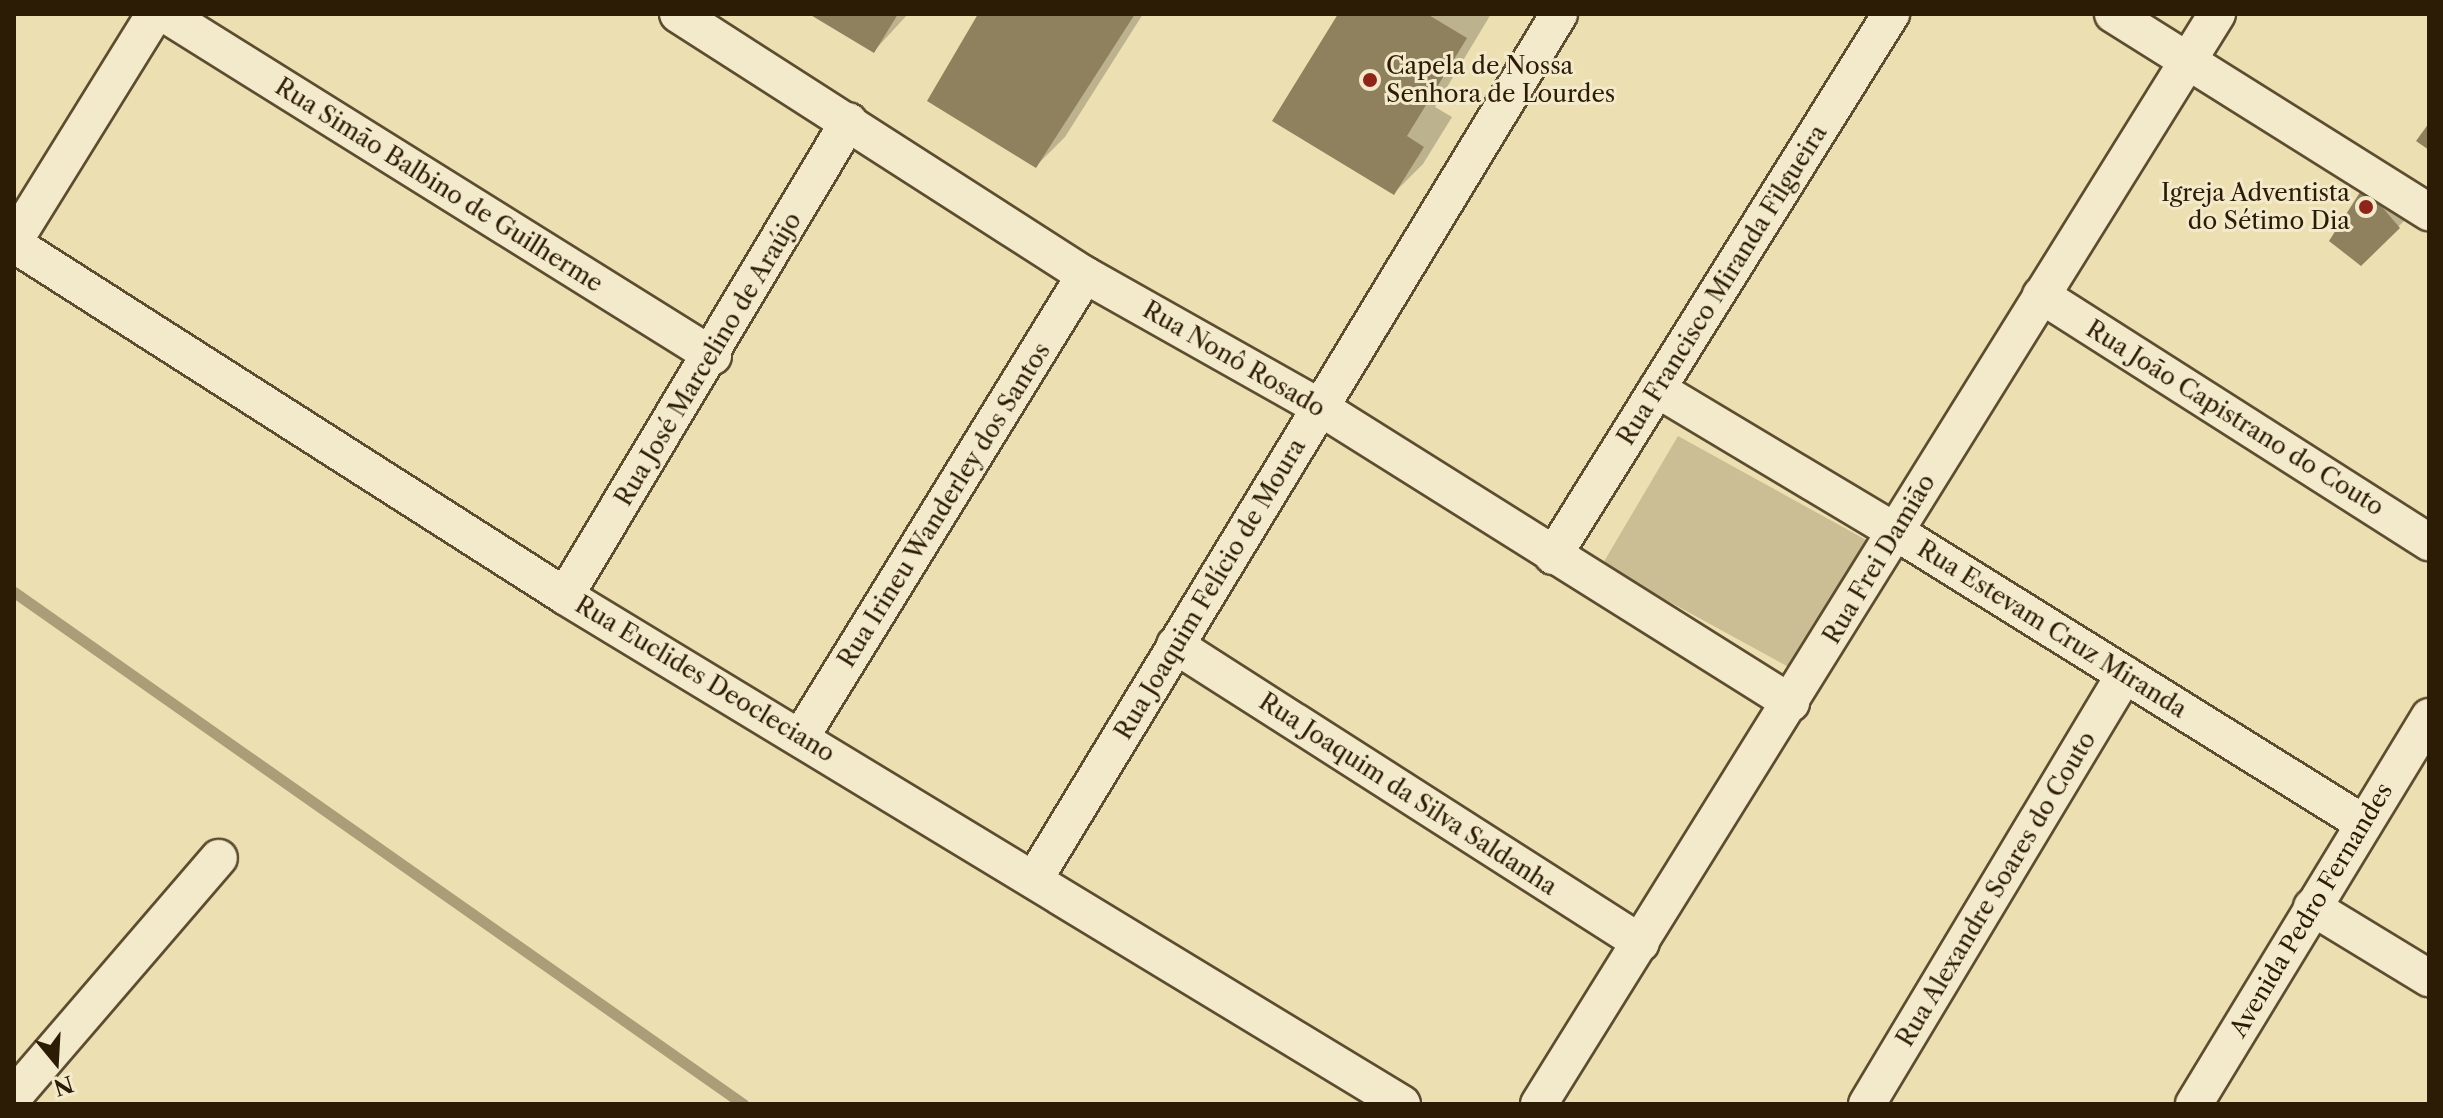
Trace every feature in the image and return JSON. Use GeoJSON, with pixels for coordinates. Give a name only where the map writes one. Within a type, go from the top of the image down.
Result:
{"type":"FeatureCollection","features":[{"type":"Feature","properties":{"kind":"street"},"geometry":{"type":"LineString","coordinates":[[14,243],[155,14]]}},
{"type":"Feature","properties":{"kind":"street","name":"Rua Simão Balbino de Guilherme"},"geometry":{"type":"LineString","coordinates":[[165,14],[713,356]]}},
{"type":"Feature","properties":{"kind":"street","name":"Rua Nonô Rosado"},"geometry":{"type":"LineString","coordinates":[[678,14],[1085,275],[1321,408],[1791,703]]}},
{"type":"Feature","properties":{"kind":"street","name":"Rua Joaquim Felício de Moura"},"geometry":{"type":"LineString","coordinates":[[1035,878],[1559,14]]}},
{"type":"Feature","properties":{"kind":"street","name":"Rua Francisco Miranda Filgueira"},"geometry":{"type":"LineString","coordinates":[[1553,556],[1891,14]]}},
{"type":"Feature","properties":{"kind":"street"},"geometry":{"type":"LineString","coordinates":[[2113,14],[2429,212]]}},
{"type":"Feature","properties":{"kind":"street","name":"Rua Frei Damião"},"geometry":{"type":"LineString","coordinates":[[1539,1104],[2217,14]]}},
{"type":"Feature","properties":{"kind":"street","name":"Rua José Marcelino de Araújo"},"geometry":{"type":"LineString","coordinates":[[565,596],[713,356],[849,121]]}},
{"type":"Feature","properties":{"kind":"street","name":"Rua Euclides Deocleciano"},"geometry":{"type":"LineString","coordinates":[[14,243],[565,596],[802,735],[1402,1104]]}},
{"type":"Feature","properties":{"kind":"street","name":"Rua Irineu Wanderley dos Santos"},"geometry":{"type":"LineString","coordinates":[[802,735],[1085,275]]}},
{"type":"Feature","properties":{"kind":"street","name":"Rua João Capistrano do Couto"},"geometry":{"type":"LineString","coordinates":[[2041,295],[2429,542]]}},
{"type":"Feature","properties":{"kind":"street","name":"Rua Estevam Cruz Miranda"},"geometry":{"type":"LineString","coordinates":[[1657,389],[1896,532],[2363,823]]}},
{"type":"Feature","properties":{"kind":"street","name":"Rua Joaquim da Silva Saldanha"},"geometry":{"type":"LineString","coordinates":[[1175,645],[1641,943]]}},
{"type":"Feature","properties":{"kind":"street","name":"Rua Alexandre Soares do Couto"},"geometry":{"type":"LineString","coordinates":[[1867,1104],[2125,674]]}},
{"type":"Feature","properties":{"kind":"street","name":"Avenida Pedro Fernandes"},"geometry":{"type":"LineString","coordinates":[[2194,1104],[2429,717]]}},
{"type":"Feature","properties":{"kind":"street"},"geometry":{"type":"LineString","coordinates":[[14,1096],[219,858]]}},
{"type":"Feature","properties":{"kind":"street"},"geometry":{"type":"LineString","coordinates":[[2312,907],[2429,978]]}},
{"type":"Feature","properties":{"kind":"shaded area"},"geometry":{"type":"Polygon","coordinates":[[[1678,436],[1870,542],[1794,670],[1602,565],[1678,436]]]}},
{"type":"Feature","properties":{"kind":"building"},"geometry":{"type":"Polygon","coordinates":[[[809,14],[898,14],[874,53],[809,14]]]}},
{"type":"Feature","properties":{"kind":"building"},"geometry":{"type":"Polygon","coordinates":[[[978,14],[1135,14],[1036,168],[927,101],[978,14]]]}},
{"type":"Feature","properties":{"kind":"building","name":"Capela de Nossa Senhora de Lourdes"},"geometry":{"type":"Polygon","coordinates":[[[1338,14],[1427,14],[1467,38],[1407,136],[1424,147],[1394,195],[1272,121],[1338,14]]]}},
{"type":"Feature","properties":{"kind":"building"},"geometry":{"type":"Polygon","coordinates":[[[2429,123],[2429,150],[2416,141],[2429,123]]]}},
{"type":"Feature","properties":{"kind":"building","name":"Igreja Adventista do Sétimo Dia"},"geometry":{"type":"Polygon","coordinates":[[[2364,186],[2400,228],[2361,266],[2329,241],[2364,186]]]}},
{"type":"Feature","properties":{"kind":"waterway"},"geometry":{"type":"LineString","coordinates":[[14,592],[743,1104]]}},
{"type":"Feature","properties":{"kind":"place","name":"Capela de Nossa Senhora de Lourdes"},"geometry":{"type":"Point","coordinates":[1370,80]}},
{"type":"Feature","properties":{"kind":"place","name":"Igreja Adventista do Sétimo Dia"},"geometry":{"type":"Point","coordinates":[2366,207]}}]}
